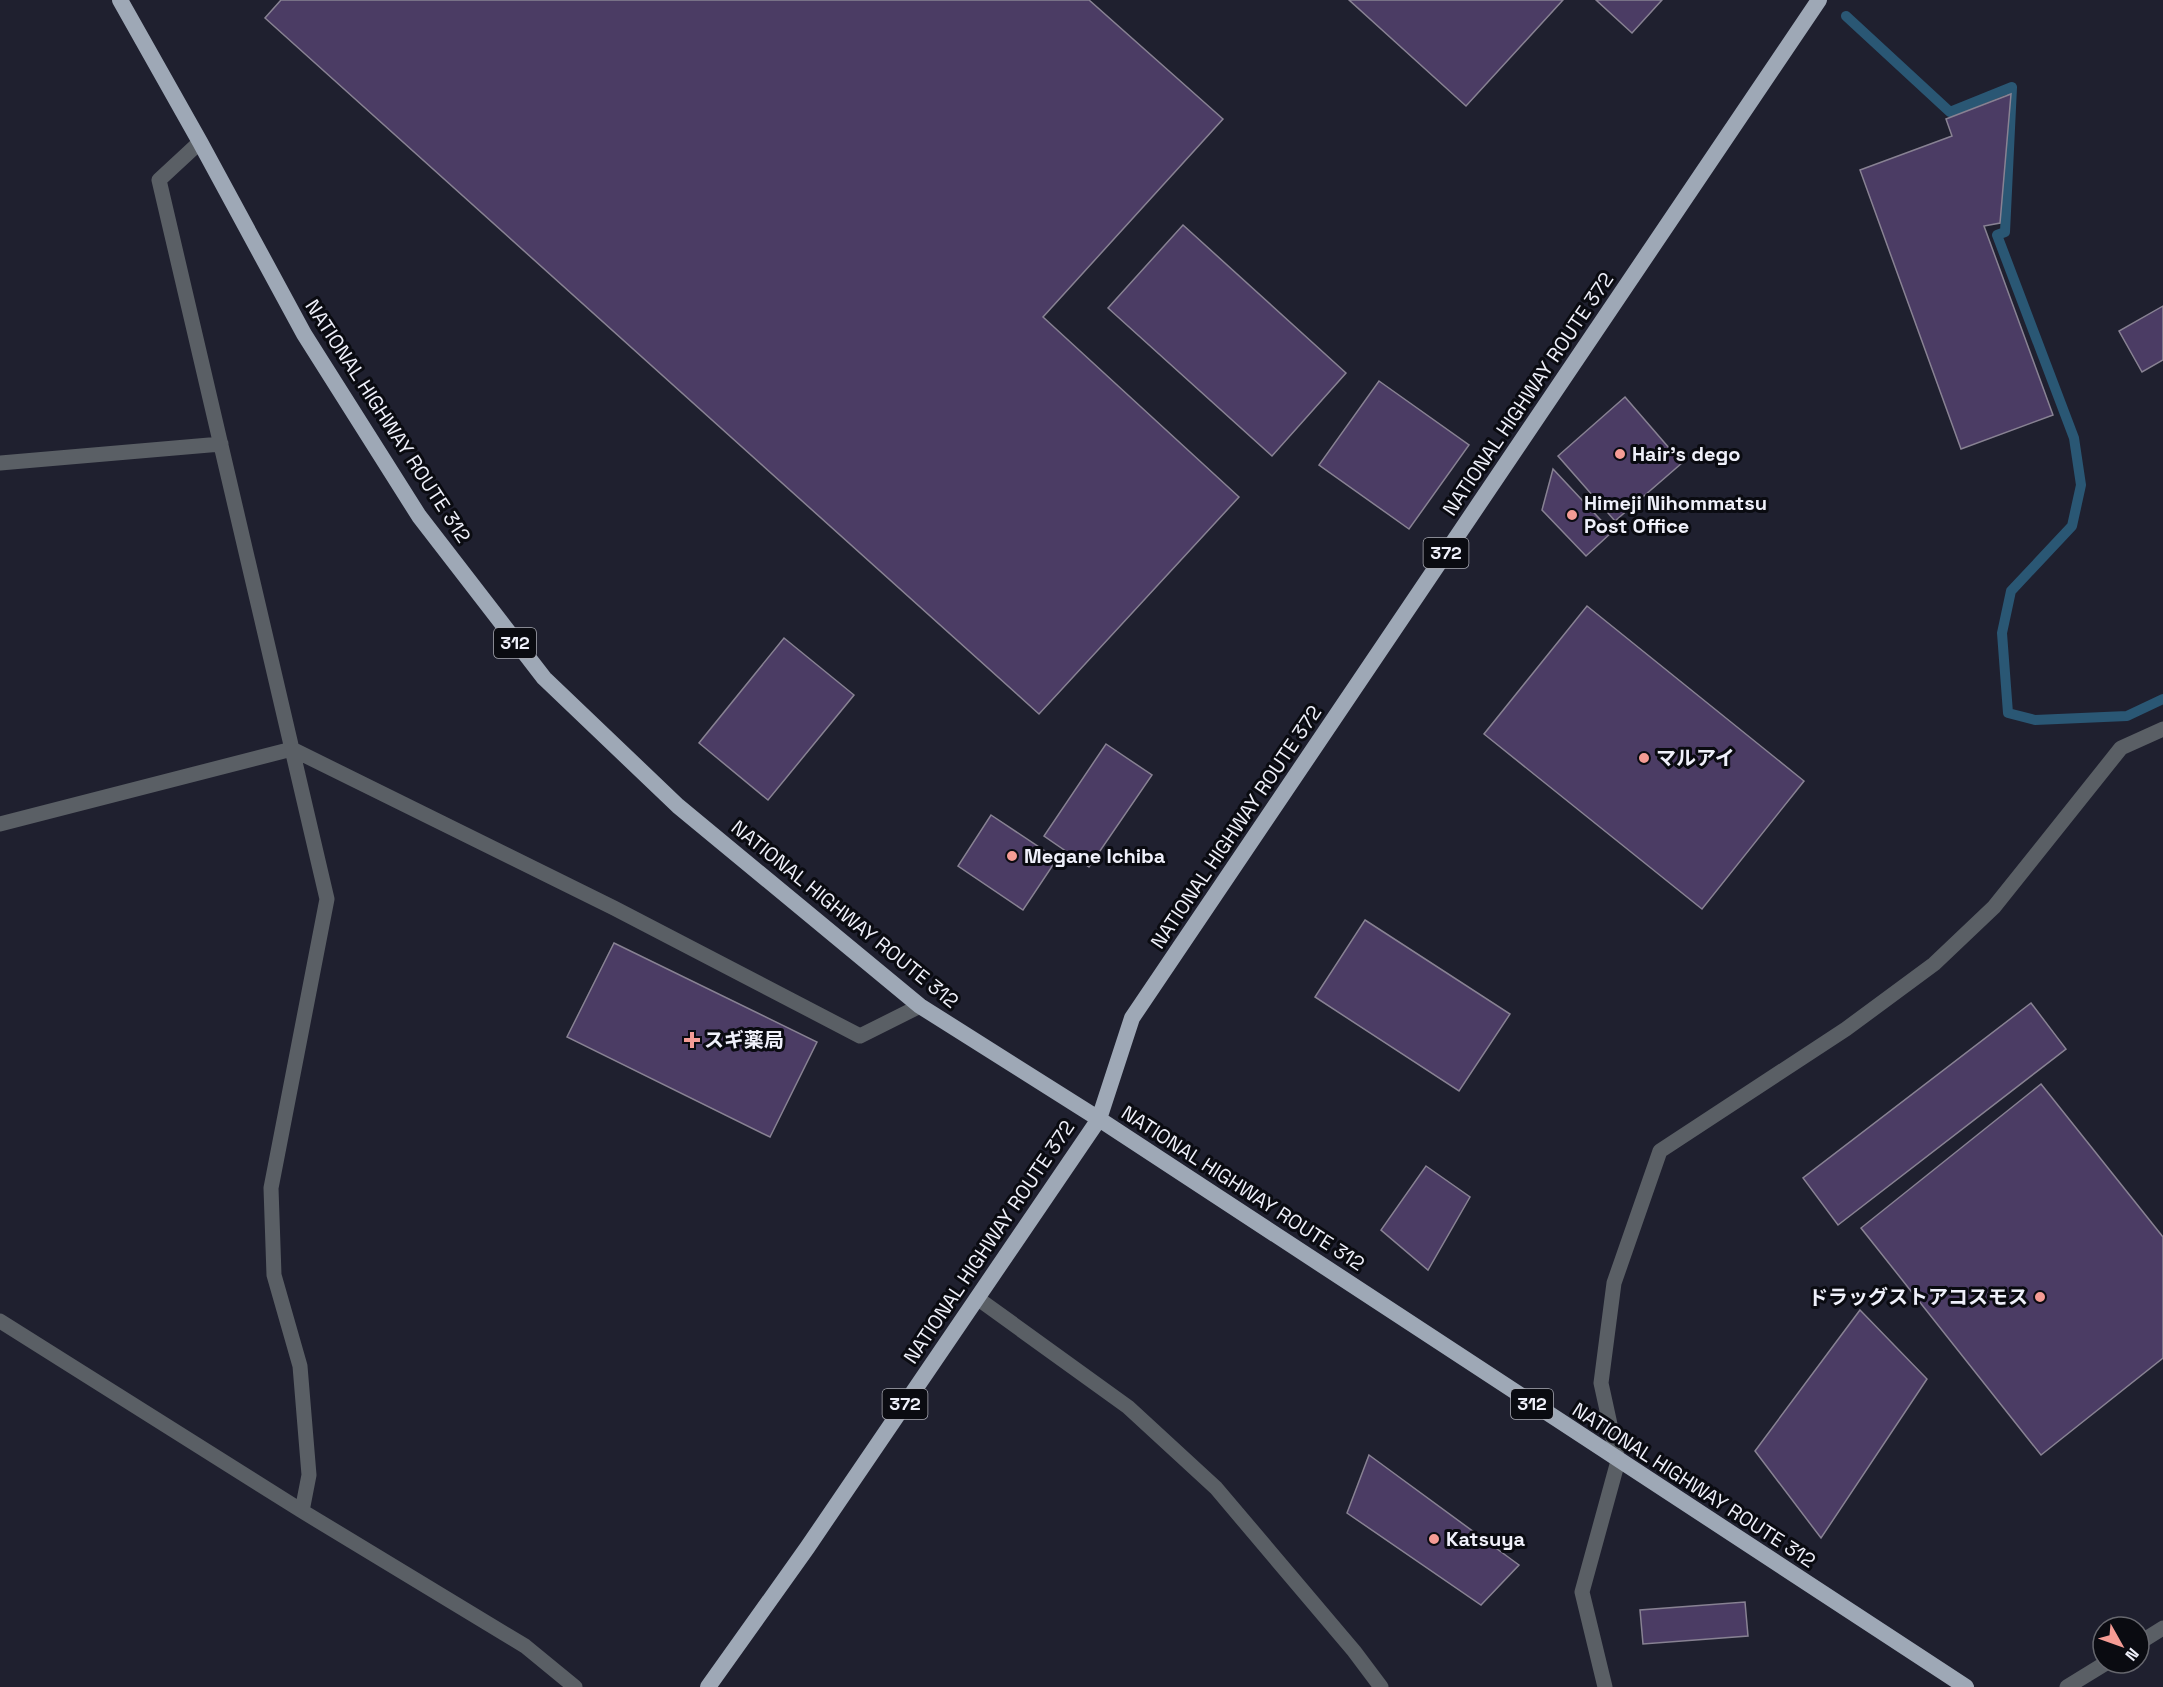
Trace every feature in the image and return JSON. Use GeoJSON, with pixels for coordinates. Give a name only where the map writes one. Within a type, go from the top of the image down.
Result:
{"type":"FeatureCollection","features":[{"type":"Feature","properties":{"kind":"highway","name":"NATIONAL HIGHWAY ROUTE 312"},"geometry":{"type":"LineString","coordinates":[[120,0],[201,142],[304,334],[419,516],[544,678],[678,806],[920,1006],[1099,1119],[1966,1687]]}},
{"type":"Feature","properties":{"kind":"highway","name":"NATIONAL HIGHWAY ROUTE 372"},"geometry":{"type":"LineString","coordinates":[[708,1687],[807,1548],[1099,1119],[1132,1018],[1819,0]]}},
{"type":"Feature","properties":{"kind":"street"},"geometry":{"type":"LineString","coordinates":[[201,142],[159,180],[327,898],[272,1188],[274,1275],[300,1366],[309,1475],[302,1511]]}},
{"type":"Feature","properties":{"kind":"street"},"geometry":{"type":"LineString","coordinates":[[0,463],[221,444]]}},
{"type":"Feature","properties":{"kind":"street"},"geometry":{"type":"LineString","coordinates":[[1605,1687],[1582,1592],[1618,1461],[1600,1383],[1614,1283],[1660,1151],[1846,1029],[1934,964],[1994,907],[2121,748],[2163,729]]}},
{"type":"Feature","properties":{"kind":"street"},"geometry":{"type":"LineString","coordinates":[[0,824],[292,749],[614,908],[860,1036],[920,1006]]}},
{"type":"Feature","properties":{"kind":"street"},"geometry":{"type":"LineString","coordinates":[[977,1298],[1128,1407],[1216,1488],[1354,1651],[1381,1687]]}},
{"type":"Feature","properties":{"kind":"street"},"geometry":{"type":"LineString","coordinates":[[0,1321],[302,1511],[525,1646],[575,1687]]}},
{"type":"Feature","properties":{"kind":"street"},"geometry":{"type":"LineString","coordinates":[[2067,1687],[2091,1672]]}},
{"type":"Feature","properties":{"kind":"building"},"geometry":{"type":"Polygon","coordinates":[[[281,0],[1089,0],[1223,119],[1043,317],[1239,497],[1039,714],[265,18],[281,0]]]}},
{"type":"Feature","properties":{"kind":"building"},"geometry":{"type":"Polygon","coordinates":[[[1349,0],[1563,0],[1466,106],[1349,0]]]}},
{"type":"Feature","properties":{"kind":"building"},"geometry":{"type":"Polygon","coordinates":[[[1596,0],[1662,0],[1632,33],[1596,0]]]}},
{"type":"Feature","properties":{"kind":"building"},"geometry":{"type":"Polygon","coordinates":[[[2011,94],[2000,223],[1984,226],[2053,415],[1961,449],[1860,170],[1952,136],[1946,119],[2011,94]]]}},
{"type":"Feature","properties":{"kind":"building"},"geometry":{"type":"Polygon","coordinates":[[[1183,225],[1346,373],[1272,456],[1108,308],[1183,225]]]}},
{"type":"Feature","properties":{"kind":"building"},"geometry":{"type":"Polygon","coordinates":[[[2163,306],[2163,360],[2142,372],[2119,331],[2163,306]]]}},
{"type":"Feature","properties":{"kind":"building"},"geometry":{"type":"Polygon","coordinates":[[[1379,381],[1469,445],[1409,529],[1319,465],[1379,381]]]}},
{"type":"Feature","properties":{"kind":"building"},"geometry":{"type":"Polygon","coordinates":[[[1625,397],[1682,463],[1615,521],[1558,456],[1625,397]]]}},
{"type":"Feature","properties":{"kind":"building"},"geometry":{"type":"Polygon","coordinates":[[[1553,469],[1612,532],[1586,556],[1542,510],[1553,469]]]}},
{"type":"Feature","properties":{"kind":"building","name":"マルアイ"},"geometry":{"type":"Polygon","coordinates":[[[1587,606],[1804,781],[1702,909],[1484,734],[1587,606]]]}},
{"type":"Feature","properties":{"kind":"building"},"geometry":{"type":"Polygon","coordinates":[[[784,638],[854,695],[768,800],[699,743],[784,638]]]}},
{"type":"Feature","properties":{"kind":"building"},"geometry":{"type":"Polygon","coordinates":[[[1106,744],[1152,775],[1089,867],[1044,836],[1106,744]]]}},
{"type":"Feature","properties":{"kind":"building"},"geometry":{"type":"Polygon","coordinates":[[[991,815],[1057,859],[1023,910],[958,866],[991,815]]]}},
{"type":"Feature","properties":{"kind":"building"},"geometry":{"type":"Polygon","coordinates":[[[1365,920],[1510,1014],[1459,1091],[1315,997],[1365,920]]]}},
{"type":"Feature","properties":{"kind":"building","name":"スギ薬局"},"geometry":{"type":"Polygon","coordinates":[[[614,943],[817,1042],[770,1137],[567,1037],[614,943]]]}},
{"type":"Feature","properties":{"kind":"building"},"geometry":{"type":"Polygon","coordinates":[[[2031,1003],[2066,1049],[1838,1225],[1803,1178],[2031,1003]]]}},
{"type":"Feature","properties":{"kind":"building","name":"ドラッグストアコスモス"},"geometry":{"type":"Polygon","coordinates":[[[2041,1084],[2163,1237],[2163,1358],[2041,1455],[1861,1228],[2041,1084]]]}},
{"type":"Feature","properties":{"kind":"building"},"geometry":{"type":"Polygon","coordinates":[[[1426,1166],[1470,1197],[1428,1270],[1381,1230],[1426,1166]]]}},
{"type":"Feature","properties":{"kind":"building"},"geometry":{"type":"Polygon","coordinates":[[[1860,1310],[1927,1379],[1821,1538],[1755,1451],[1860,1310]]]}},
{"type":"Feature","properties":{"kind":"building","name":"Katsuya"},"geometry":{"type":"Polygon","coordinates":[[[1369,1455],[1519,1565],[1481,1605],[1347,1513],[1369,1455]]]}},
{"type":"Feature","properties":{"kind":"building"},"geometry":{"type":"Polygon","coordinates":[[[1745,1602],[1748,1636],[1643,1644],[1640,1610],[1745,1602]]]}},
{"type":"Feature","properties":{"kind":"waterway"},"geometry":{"type":"LineString","coordinates":[[1846,16],[1950,112],[2012,87],[2005,232],[1997,235],[2074,438],[2081,485],[2072,526],[2011,591],[2002,633],[2008,713],[2035,720],[2127,716],[2163,699]]}},
{"type":"Feature","properties":{"kind":"place","name":"Hair’s dego"},"geometry":{"type":"Point","coordinates":[1620,454]}},
{"type":"Feature","properties":{"kind":"place","name":"Himeji Nihommatsu Post Office"},"geometry":{"type":"Point","coordinates":[1572,515]}},
{"type":"Feature","properties":{"kind":"place","name":"マルアイ"},"geometry":{"type":"Point","coordinates":[1644,758]}},
{"type":"Feature","properties":{"kind":"place","name":"Megane Ichiba"},"geometry":{"type":"Point","coordinates":[1012,856]}},
{"type":"Feature","properties":{"kind":"place","name":"スギ薬局"},"geometry":{"type":"Point","coordinates":[692,1040]}},
{"type":"Feature","properties":{"kind":"place","name":"ドラッグストアコスモス"},"geometry":{"type":"Point","coordinates":[2040,1297]}},
{"type":"Feature","properties":{"kind":"place","name":"Katsuya"},"geometry":{"type":"Point","coordinates":[1434,1539]}}]}
